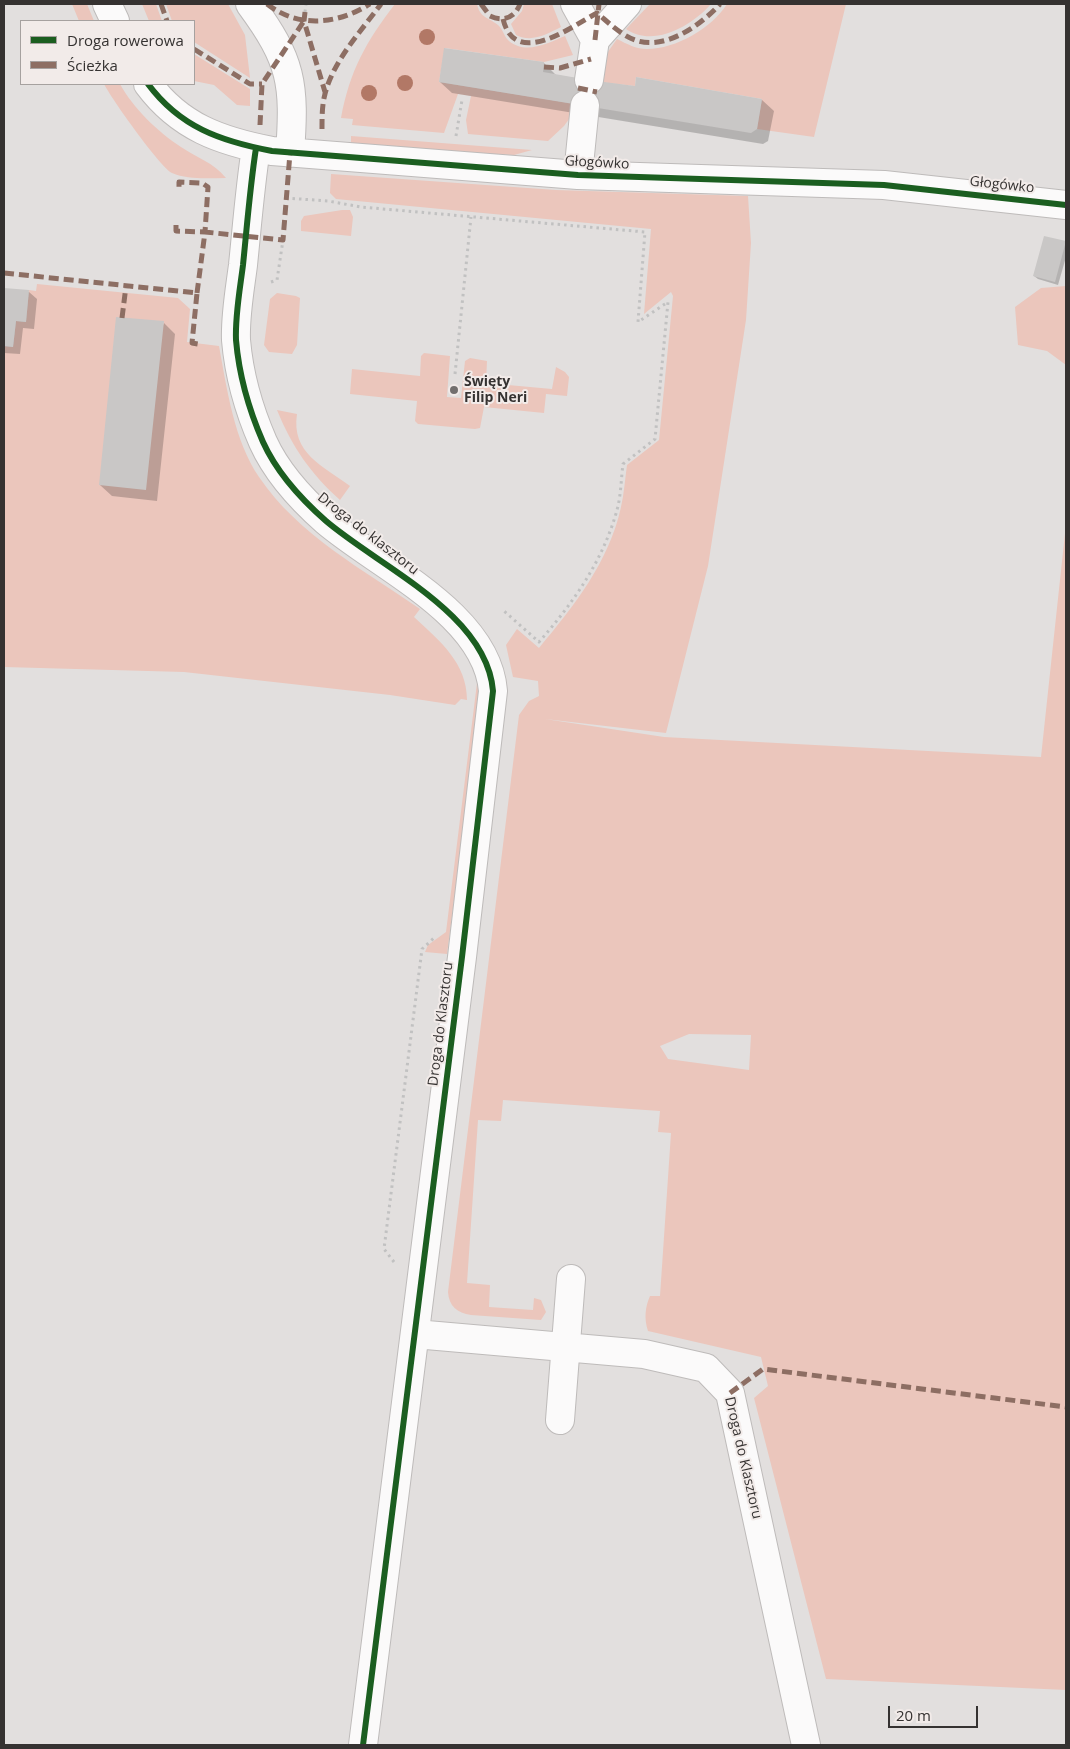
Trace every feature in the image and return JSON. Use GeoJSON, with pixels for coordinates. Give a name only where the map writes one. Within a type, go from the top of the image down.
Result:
{"type":"FeatureCollection","features":[{"type":"Feature","properties":{"kind":"street"},"geometry":{"type":"LineString","coordinates":[[107,4],[115,20]]}},
{"type":"Feature","properties":{"kind":"street"},"geometry":{"type":"LineString","coordinates":[[250,4],[277,44],[290,79],[292,95],[290,153]]}},
{"type":"Feature","properties":{"kind":"street"},"geometry":{"type":"LineString","coordinates":[[575,4],[595,40]]}},
{"type":"Feature","properties":{"kind":"street"},"geometry":{"type":"LineString","coordinates":[[578,175],[595,40],[627,4]]}},
{"type":"Feature","properties":{"kind":"street","name":"Głogówko"},"geometry":{"type":"LineString","coordinates":[[149,85],[171,111],[186,122],[219,138],[256,148],[290,153],[578,175],[884,185],[1066,205]]}},
{"type":"Feature","properties":{"kind":"street","name":"Droga do klasztoru"},"geometry":{"type":"LineString","coordinates":[[256,148],[236,338],[244,388],[263,443],[282,475],[311,507],[343,534],[437,602],[470,635],[484,656],[492,680],[492,718]]}},
{"type":"Feature","properties":{"kind":"street","name":"Droga do Klasztoru"},"geometry":{"type":"LineString","coordinates":[[492,718],[415,1334],[644,1354],[706,1368],[730,1392],[806,1745]]}},
{"type":"Feature","properties":{"kind":"street"},"geometry":{"type":"LineString","coordinates":[[560,1420],[571,1279]]}},
{"type":"Feature","properties":{"kind":"street"},"geometry":{"type":"LineString","coordinates":[[362,1745],[415,1334]]}},
{"type":"Feature","properties":{"kind":"path"},"geometry":{"type":"LineString","coordinates":[[305,12],[306,4]]}},
{"type":"Feature","properties":{"kind":"path"},"geometry":{"type":"LineString","coordinates":[[456,140],[462,100]]}},
{"type":"Feature","properties":{"kind":"path"},"geometry":{"type":"LineString","coordinates":[[286,198],[645,232],[638,322],[668,302],[655,439],[623,464],[617,510],[592,572],[573,603],[539,642],[504,611]]}},
{"type":"Feature","properties":{"kind":"path"},"geometry":{"type":"LineString","coordinates":[[456,374],[471,216]]}},
{"type":"Feature","properties":{"kind":"path"},"geometry":{"type":"LineString","coordinates":[[265,285],[277,280],[283,240]]}},
{"type":"Feature","properties":{"kind":"path"},"geometry":{"type":"LineString","coordinates":[[399,1270],[384,1249],[422,949],[436,936]]}},
{"type":"Feature","properties":{"kind":"shaded area"},"geometry":{"type":"Polygon","coordinates":[[[72,4],[87,4],[94,20],[79,20],[72,4]]]}},
{"type":"Feature","properties":{"kind":"shaded area"},"geometry":{"type":"Polygon","coordinates":[[[142,4],[156,4],[162,20],[149,20],[142,4]]]}},
{"type":"Feature","properties":{"kind":"shaded area"},"geometry":{"type":"Polygon","coordinates":[[[166,4],[228,4],[245,35],[250,78],[195,43],[195,20],[172,20],[166,4]]]}},
{"type":"Feature","properties":{"kind":"shaded area"},"geometry":{"type":"Polygon","coordinates":[[[395,4],[477,4],[482,15],[500,27],[509,41],[523,47],[537,46],[565,36],[573,55],[544,62],[445,48],[439,82],[576,104],[572,115],[564,126],[548,141],[468,134],[466,120],[471,96],[458,94],[444,133],[352,125],[353,119],[341,118],[349,85],[360,57],[395,4]]]}},
{"type":"Feature","properties":{"kind":"shaded area"},"geometry":{"type":"Polygon","coordinates":[[[524,4],[552,4],[561,27],[534,38],[516,35],[511,24],[522,11],[524,4]]]}},
{"type":"Feature","properties":{"kind":"shaded area"},"geometry":{"type":"Polygon","coordinates":[[[650,4],[711,4],[694,20],[672,32],[648,36],[626,29],[650,4]]]}},
{"type":"Feature","properties":{"kind":"shaded area"},"geometry":{"type":"Polygon","coordinates":[[[727,4],[846,4],[814,137],[757,129],[762,99],[636,77],[635,86],[599,82],[605,56],[617,39],[643,49],[670,45],[703,29],[727,4]]]}},
{"type":"Feature","properties":{"kind":"shaded area"},"geometry":{"type":"Polygon","coordinates":[[[195,55],[250,89],[250,106],[237,105],[214,85],[195,81],[195,55]]]}},
{"type":"Feature","properties":{"kind":"shaded area"},"geometry":{"type":"Polygon","coordinates":[[[104,85],[121,85],[139,111],[155,127],[181,147],[216,168],[226,178],[191,178],[172,173],[157,159],[104,85]]]}},
{"type":"Feature","properties":{"kind":"shaded area"},"geometry":{"type":"Polygon","coordinates":[[[351,136],[532,150],[514,155],[431,151],[351,143],[351,136]]]}},
{"type":"Feature","properties":{"kind":"shaded area"},"geometry":{"type":"Polygon","coordinates":[[[331,174],[556,190],[748,196],[751,243],[746,320],[708,566],[666,733],[545,719],[664,737],[1041,757],[1066,524],[1066,1690],[826,1679],[754,1398],[768,1386],[761,1357],[648,1331],[646,1309],[648,1300],[650,1296],[660,1296],[671,1133],[658,1132],[660,1111],[503,1100],[501,1121],[478,1120],[467,1283],[490,1285],[489,1307],[533,1310],[534,1298],[541,1300],[546,1312],[541,1320],[471,1315],[458,1311],[450,1301],[448,1292],[519,715],[529,701],[539,696],[538,681],[513,677],[506,645],[517,629],[539,648],[565,616],[589,582],[608,546],[621,507],[627,465],[659,440],[673,296],[671,292],[644,314],[651,229],[336,199],[330,193],[331,174]],[[689,1034],[660,1046],[668,1059],[749,1070],[751,1035],[689,1034]]]}},
{"type":"Feature","properties":{"kind":"shaded area"},"geometry":{"type":"Polygon","coordinates":[[[350,210],[353,217],[351,236],[301,231],[301,221],[304,216],[350,210]]]}},
{"type":"Feature","properties":{"kind":"shaded area"},"geometry":{"type":"Polygon","coordinates":[[[37,284],[178,298],[190,309],[187,342],[219,346],[237,431],[250,463],[259,477],[275,498],[312,534],[420,609],[414,617],[442,644],[457,664],[466,687],[467,700],[461,699],[455,705],[390,695],[184,672],[4,667],[4,346],[13,347],[16,321],[26,322],[29,290],[36,291],[37,284]]]}},
{"type":"Feature","properties":{"kind":"shaded area"},"geometry":{"type":"Polygon","coordinates":[[[1066,286],[1066,365],[1047,351],[1018,345],[1015,307],[1041,288],[1066,286]]]}},
{"type":"Feature","properties":{"kind":"shaded area"},"geometry":{"type":"Polygon","coordinates":[[[277,293],[300,298],[297,345],[292,354],[269,352],[264,345],[270,299],[277,293]]]}},
{"type":"Feature","properties":{"kind":"shaded area"},"geometry":{"type":"Polygon","coordinates":[[[424,353],[450,356],[447,397],[461,398],[465,361],[470,358],[487,361],[486,383],[552,389],[556,367],[565,372],[569,377],[567,396],[546,394],[544,413],[484,407],[480,428],[475,429],[418,424],[415,421],[417,401],[350,394],[352,369],[420,376],[421,356],[424,353]]]}},
{"type":"Feature","properties":{"kind":"shaded area"},"geometry":{"type":"Polygon","coordinates":[[[277,410],[297,414],[296,427],[304,449],[320,465],[350,486],[340,500],[303,459],[289,436],[277,410]]]}},
{"type":"Feature","properties":{"kind":"shaded area"},"geometry":{"type":"Polygon","coordinates":[[[477,683],[480,701],[447,954],[425,952],[428,945],[446,932],[477,683]]]}},
{"type":"Feature","properties":{"kind":"building"},"geometry":{"type":"Polygon","coordinates":[[[444,48],[544,62],[543,72],[589,80],[635,86],[636,77],[762,99],[757,129],[751,133],[439,82],[444,48]]]}},
{"type":"Feature","properties":{"kind":"building"},"geometry":{"type":"Polygon","coordinates":[[[1044,236],[1066,241],[1055,282],[1033,276],[1044,236]]]}},
{"type":"Feature","properties":{"kind":"building"},"geometry":{"type":"Polygon","coordinates":[[[4,288],[29,290],[26,322],[16,321],[13,347],[4,346],[4,288]]]}},
{"type":"Feature","properties":{"kind":"building"},"geometry":{"type":"Polygon","coordinates":[[[116,317],[164,321],[146,490],[99,485],[116,317]]]}},
{"type":"Feature","properties":{"kind":"marked path"},"geometry":{"type":"LineString","coordinates":[[161,4],[167,20]]}},
{"type":"Feature","properties":{"kind":"marked path"},"geometry":{"type":"LineString","coordinates":[[267,4],[279,12],[292,17],[318,21],[345,16],[370,4]]}},
{"type":"Feature","properties":{"kind":"marked path"},"geometry":{"type":"LineString","coordinates":[[322,129],[324,98],[334,70],[349,46],[381,4]]}},
{"type":"Feature","properties":{"kind":"marked path"},"geometry":{"type":"LineString","coordinates":[[481,4],[490,16],[499,19],[512,16],[520,4]]}},
{"type":"Feature","properties":{"kind":"marked path"},"geometry":{"type":"LineString","coordinates":[[595,40],[599,4]]}},
{"type":"Feature","properties":{"kind":"marked path"},"geometry":{"type":"LineString","coordinates":[[503,19],[509,34],[519,41],[531,43],[559,34],[597,13],[630,38],[646,42],[658,42],[670,39],[693,28],[720,4]]}},
{"type":"Feature","properties":{"kind":"marked path"},"geometry":{"type":"LineString","coordinates":[[305,12],[304,21],[325,92]]}},
{"type":"Feature","properties":{"kind":"marked path"},"geometry":{"type":"LineString","coordinates":[[260,125],[262,84],[304,21]]}},
{"type":"Feature","properties":{"kind":"marked path"},"geometry":{"type":"LineString","coordinates":[[195,50],[250,84],[262,84]]}},
{"type":"Feature","properties":{"kind":"marked path"},"geometry":{"type":"LineString","coordinates":[[544,67],[560,68],[591,59]]}},
{"type":"Feature","properties":{"kind":"marked path"},"geometry":{"type":"LineString","coordinates":[[578,88],[597,92]]}},
{"type":"Feature","properties":{"kind":"marked path"},"geometry":{"type":"LineString","coordinates":[[197,293],[205,232],[283,240],[290,153]]}},
{"type":"Feature","properties":{"kind":"marked path"},"geometry":{"type":"LineString","coordinates":[[176,225],[176,231],[205,232],[208,187],[202,183],[179,182],[179,187]]}},
{"type":"Feature","properties":{"kind":"marked path"},"geometry":{"type":"LineString","coordinates":[[4,273],[197,293],[192,343],[198,344]]}},
{"type":"Feature","properties":{"kind":"marked path"},"geometry":{"type":"LineString","coordinates":[[122,318],[126,286]]}},
{"type":"Feature","properties":{"kind":"marked path"},"geometry":{"type":"LineString","coordinates":[[730,1393],[763,1369],[1066,1407]]}},
{"type":"Feature","properties":{"kind":"cycle path"},"geometry":{"type":"LineString","coordinates":[[149,85],[160,99],[174,111],[202,130],[218,137],[272,151],[578,175],[884,185],[1066,205]]}},
{"type":"Feature","properties":{"kind":"cycle path"},"geometry":{"type":"LineString","coordinates":[[256,148],[237,312],[236,340],[245,392],[263,442],[282,475],[317,513],[348,538],[428,594],[452,616],[472,638],[486,663],[493,691],[462,957],[363,1745]]}},
{"type":"Feature","properties":{"kind":"place","name":"Święty Filip Neri"},"geometry":{"type":"Point","coordinates":[454,390]}}]}
